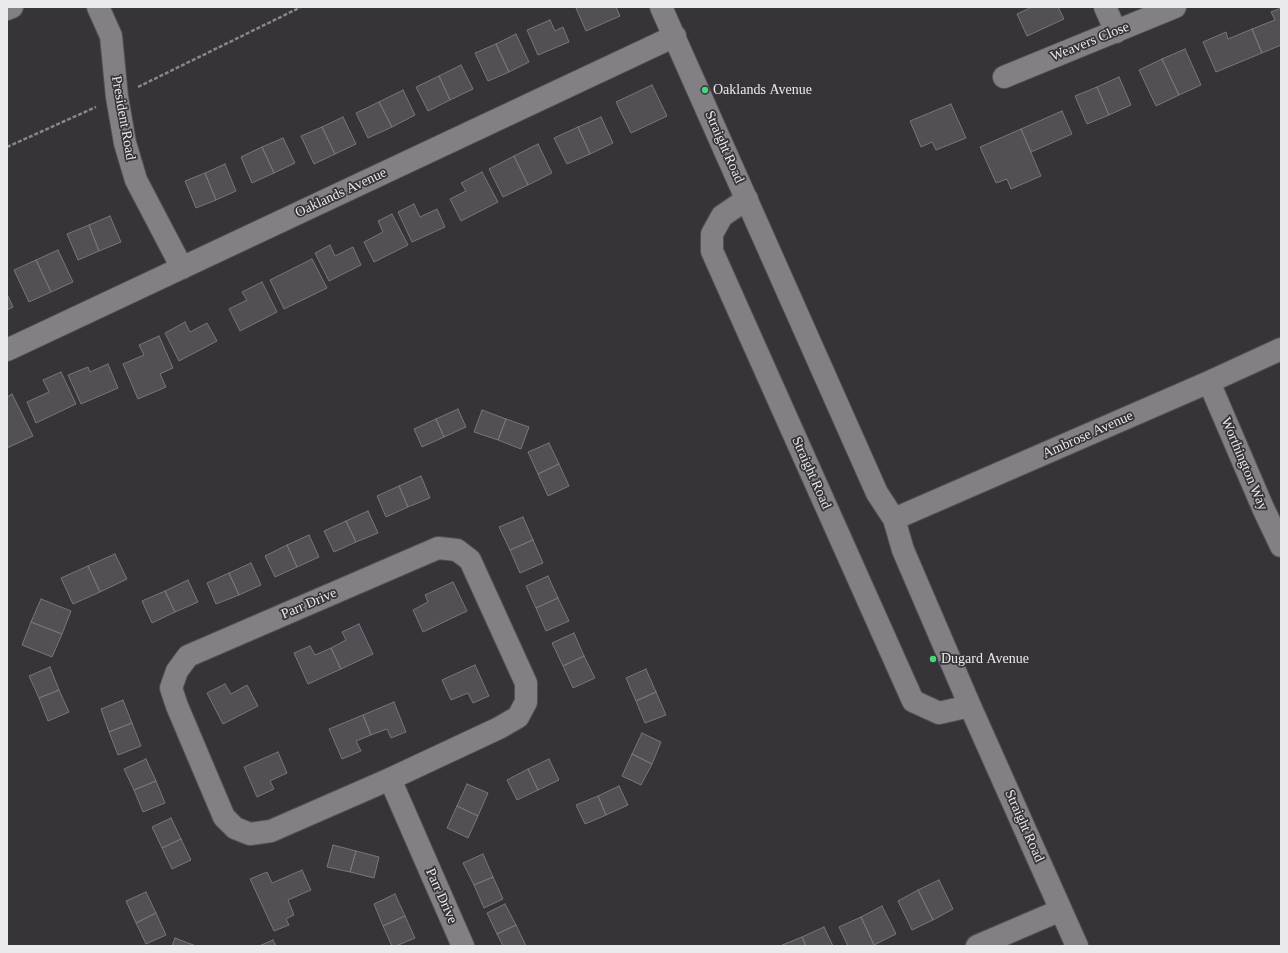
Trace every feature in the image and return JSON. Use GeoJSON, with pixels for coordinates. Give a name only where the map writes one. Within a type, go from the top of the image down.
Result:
{"type":"FeatureCollection","features":[{"type":"Feature","properties":{"kind":"street"},"geometry":{"type":"LineString","coordinates":[[7,9],[12,7]]}},
{"type":"Feature","properties":{"kind":"street","name":"President Road"},"geometry":{"type":"LineString","coordinates":[[98,7],[111,36],[125,142],[136,180],[182,268]]}},
{"type":"Feature","properties":{"kind":"street","name":"Straight Road"},"geometry":{"type":"LineString","coordinates":[[662,7],[877,493],[894,519],[903,550],[970,706],[1077,946]]}},
{"type":"Feature","properties":{"kind":"street"},"geometry":{"type":"LineString","coordinates":[[1105,7],[1116,32]]}},
{"type":"Feature","properties":{"kind":"street","name":"Weavers Close"},"geometry":{"type":"LineString","coordinates":[[1004,77],[1175,7]]}},
{"type":"Feature","properties":{"kind":"street","name":"Oaklands Avenue"},"geometry":{"type":"LineString","coordinates":[[7,350],[675,36]]}},
{"type":"Feature","properties":{"kind":"street","name":"Straight Road"},"geometry":{"type":"LineString","coordinates":[[747,199],[722,216],[712,234],[712,250],[913,701],[939,713],[970,706]]}},
{"type":"Feature","properties":{"kind":"street","name":"Ambrose Avenue"},"geometry":{"type":"LineString","coordinates":[[894,519],[1209,382],[1281,349]]}},
{"type":"Feature","properties":{"kind":"street","name":"Worthington Way"},"geometry":{"type":"LineString","coordinates":[[1209,382],[1263,508],[1281,546]]}},
{"type":"Feature","properties":{"kind":"street","name":"Parr Drive"},"geometry":{"type":"LineString","coordinates":[[438,548],[457,550],[470,560],[526,683],[526,702],[518,717],[499,728],[390,779],[271,831],[250,834],[236,828],[224,817],[177,706],[171,688],[177,671],[188,656],[438,548]]}},
{"type":"Feature","properties":{"kind":"street","name":"Parr Drive"},"geometry":{"type":"LineString","coordinates":[[390,779],[463,946]]}},
{"type":"Feature","properties":{"kind":"street"},"geometry":{"type":"LineString","coordinates":[[977,946],[1061,910]]}},
{"type":"Feature","properties":{"kind":"path"},"geometry":{"type":"LineString","coordinates":[[7,147],[118,97],[301,7]]}},
{"type":"Feature","properties":{"kind":"building"},"geometry":{"type":"Polygon","coordinates":[[[616,7],[620,16],[586,31],[576,8],[616,7]]]}},
{"type":"Feature","properties":{"kind":"building"},"geometry":{"type":"Polygon","coordinates":[[[1032,7],[1058,7],[1064,19],[1027,36],[1017,14],[1032,7]]]}},
{"type":"Feature","properties":{"kind":"building"},"geometry":{"type":"Polygon","coordinates":[[[1281,8],[1281,45],[1262,53],[1252,29],[1275,20],[1271,12],[1281,8]]]}},
{"type":"Feature","properties":{"kind":"building"},"geometry":{"type":"Polygon","coordinates":[[[550,20],[555,31],[563,27],[569,42],[538,55],[527,30],[550,20]]]}},
{"type":"Feature","properties":{"kind":"building"},"geometry":{"type":"Polygon","coordinates":[[[1252,29],[1262,53],[1216,72],[1203,42],[1226,32],[1228,39],[1252,29]]]}},
{"type":"Feature","properties":{"kind":"building"},"geometry":{"type":"Polygon","coordinates":[[[516,34],[529,62],[509,72],[496,44],[516,34]]]}},
{"type":"Feature","properties":{"kind":"building"},"geometry":{"type":"Polygon","coordinates":[[[496,44],[509,72],[488,81],[475,53],[496,44]]]}},
{"type":"Feature","properties":{"kind":"building"},"geometry":{"type":"Polygon","coordinates":[[[1185,49],[1201,85],[1179,95],[1162,59],[1185,49]]]}},
{"type":"Feature","properties":{"kind":"building"},"geometry":{"type":"Polygon","coordinates":[[[1162,59],[1179,95],[1156,106],[1139,70],[1162,59]]]}},
{"type":"Feature","properties":{"kind":"building"},"geometry":{"type":"Polygon","coordinates":[[[461,65],[473,89],[450,100],[439,76],[461,65]]]}},
{"type":"Feature","properties":{"kind":"building"},"geometry":{"type":"Polygon","coordinates":[[[439,76],[450,100],[428,111],[416,87],[439,76]]]}},
{"type":"Feature","properties":{"kind":"building"},"geometry":{"type":"Polygon","coordinates":[[[1119,77],[1131,105],[1109,115],[1097,87],[1119,77]]]}},
{"type":"Feature","properties":{"kind":"building"},"geometry":{"type":"Polygon","coordinates":[[[652,85],[667,116],[631,133],[616,102],[652,85]]]}},
{"type":"Feature","properties":{"kind":"building"},"geometry":{"type":"Polygon","coordinates":[[[1097,87],[1109,115],[1087,124],[1075,96],[1097,87]]]}},
{"type":"Feature","properties":{"kind":"building"},"geometry":{"type":"Polygon","coordinates":[[[403,90],[415,115],[392,127],[379,102],[403,90]]]}},
{"type":"Feature","properties":{"kind":"building"},"geometry":{"type":"Polygon","coordinates":[[[379,102],[392,127],[368,138],[356,113],[379,102]]]}},
{"type":"Feature","properties":{"kind":"building"},"geometry":{"type":"Polygon","coordinates":[[[951,104],[966,138],[936,150],[932,142],[921,147],[910,121],[951,104]]]}},
{"type":"Feature","properties":{"kind":"building"},"geometry":{"type":"Polygon","coordinates":[[[1062,111],[1072,134],[1031,152],[1021,129],[1062,111]]]}},
{"type":"Feature","properties":{"kind":"building"},"geometry":{"type":"Polygon","coordinates":[[[343,117],[356,144],[335,154],[322,127],[343,117]]]}},
{"type":"Feature","properties":{"kind":"building"},"geometry":{"type":"Polygon","coordinates":[[[601,117],[613,143],[590,154],[578,127],[601,117]]]}},
{"type":"Feature","properties":{"kind":"building"},"geometry":{"type":"Polygon","coordinates":[[[322,127],[335,154],[314,164],[301,136],[322,127]]]}},
{"type":"Feature","properties":{"kind":"building"},"geometry":{"type":"Polygon","coordinates":[[[578,127],[590,154],[567,164],[554,138],[578,127]]]}},
{"type":"Feature","properties":{"kind":"building"},"geometry":{"type":"Polygon","coordinates":[[[1021,129],[1041,176],[1011,189],[1007,179],[996,183],[980,147],[1021,129]]]}},
{"type":"Feature","properties":{"kind":"building"},"geometry":{"type":"Polygon","coordinates":[[[283,138],[295,163],[274,173],[262,147],[283,138]]]}},
{"type":"Feature","properties":{"kind":"building"},"geometry":{"type":"Polygon","coordinates":[[[538,144],[552,173],[528,185],[514,156],[538,144]]]}},
{"type":"Feature","properties":{"kind":"building"},"geometry":{"type":"Polygon","coordinates":[[[262,147],[274,173],[252,183],[241,157],[262,147]]]}},
{"type":"Feature","properties":{"kind":"building"},"geometry":{"type":"Polygon","coordinates":[[[514,156],[528,185],[503,197],[489,169],[514,156]]]}},
{"type":"Feature","properties":{"kind":"building"},"geometry":{"type":"Polygon","coordinates":[[[225,164],[236,191],[216,200],[205,173],[225,164]]]}},
{"type":"Feature","properties":{"kind":"building"},"geometry":{"type":"Polygon","coordinates":[[[482,172],[498,202],[461,221],[450,199],[466,191],[461,183],[482,172]]]}},
{"type":"Feature","properties":{"kind":"building"},"geometry":{"type":"Polygon","coordinates":[[[205,173],[216,200],[196,208],[185,181],[205,173]]]}},
{"type":"Feature","properties":{"kind":"building"},"geometry":{"type":"Polygon","coordinates":[[[414,204],[420,217],[437,209],[445,227],[412,242],[398,212],[414,204]]]}},
{"type":"Feature","properties":{"kind":"building"},"geometry":{"type":"Polygon","coordinates":[[[392,214],[408,245],[374,262],[364,242],[383,232],[378,221],[392,214]]]}},
{"type":"Feature","properties":{"kind":"building"},"geometry":{"type":"Polygon","coordinates":[[[110,216],[121,242],[99,251],[89,225],[110,216]]]}},
{"type":"Feature","properties":{"kind":"building"},"geometry":{"type":"Polygon","coordinates":[[[89,225],[99,251],[78,260],[67,234],[89,225]]]}},
{"type":"Feature","properties":{"kind":"building"},"geometry":{"type":"Polygon","coordinates":[[[330,245],[335,256],[353,247],[361,265],[329,281],[315,253],[330,245]]]}},
{"type":"Feature","properties":{"kind":"building"},"geometry":{"type":"Polygon","coordinates":[[[58,250],[73,282],[51,292],[36,260],[58,250]]]}},
{"type":"Feature","properties":{"kind":"building"},"geometry":{"type":"Polygon","coordinates":[[[312,259],[327,288],[284,309],[270,280],[312,259]]]}},
{"type":"Feature","properties":{"kind":"building"},"geometry":{"type":"Polygon","coordinates":[[[36,260],[51,292],[29,302],[14,270],[36,260]]]}},
{"type":"Feature","properties":{"kind":"building"},"geometry":{"type":"Polygon","coordinates":[[[262,282],[277,312],[240,331],[229,309],[247,300],[242,292],[262,282]]]}},
{"type":"Feature","properties":{"kind":"building"},"geometry":{"type":"Polygon","coordinates":[[[7,294],[13,307],[7,310],[7,294]]]}},
{"type":"Feature","properties":{"kind":"building"},"geometry":{"type":"Polygon","coordinates":[[[185,322],[190,332],[207,323],[217,341],[179,361],[165,333],[185,322]]]}},
{"type":"Feature","properties":{"kind":"building"},"geometry":{"type":"Polygon","coordinates":[[[159,336],[173,368],[160,374],[166,387],[138,399],[123,364],[144,355],[139,345],[159,336]]]}},
{"type":"Feature","properties":{"kind":"building"},"geometry":{"type":"Polygon","coordinates":[[[108,364],[118,388],[81,404],[68,375],[88,367],[90,372],[108,364]]]}},
{"type":"Feature","properties":{"kind":"building"},"geometry":{"type":"Polygon","coordinates":[[[61,372],[76,404],[36,423],[27,402],[49,392],[43,380],[61,372]]]}},
{"type":"Feature","properties":{"kind":"building"},"geometry":{"type":"Polygon","coordinates":[[[12,394],[33,436],[7,448],[7,397],[12,394]]]}},
{"type":"Feature","properties":{"kind":"building"},"geometry":{"type":"Polygon","coordinates":[[[458,409],[466,427],[444,437],[436,419],[458,409]]]}},
{"type":"Feature","properties":{"kind":"building"},"geometry":{"type":"Polygon","coordinates":[[[482,410],[506,419],[498,440],[474,432],[482,410]]]}},
{"type":"Feature","properties":{"kind":"building"},"geometry":{"type":"Polygon","coordinates":[[[436,419],[444,437],[422,447],[414,429],[436,419]]]}},
{"type":"Feature","properties":{"kind":"building"},"geometry":{"type":"Polygon","coordinates":[[[506,419],[529,427],[521,449],[498,440],[506,419]]]}},
{"type":"Feature","properties":{"kind":"building"},"geometry":{"type":"Polygon","coordinates":[[[549,443],[559,464],[538,474],[528,452],[549,443]]]}},
{"type":"Feature","properties":{"kind":"building"},"geometry":{"type":"Polygon","coordinates":[[[559,464],[569,486],[548,496],[538,474],[559,464]]]}},
{"type":"Feature","properties":{"kind":"building"},"geometry":{"type":"Polygon","coordinates":[[[421,476],[430,498],[408,507],[399,486],[421,476]]]}},
{"type":"Feature","properties":{"kind":"building"},"geometry":{"type":"Polygon","coordinates":[[[399,486],[408,507],[386,517],[377,496],[399,486]]]}},
{"type":"Feature","properties":{"kind":"building"},"geometry":{"type":"Polygon","coordinates":[[[368,511],[378,533],[356,542],[346,521],[368,511]]]}},
{"type":"Feature","properties":{"kind":"building"},"geometry":{"type":"Polygon","coordinates":[[[523,517],[533,540],[510,550],[499,527],[523,517]]]}},
{"type":"Feature","properties":{"kind":"building"},"geometry":{"type":"Polygon","coordinates":[[[346,521],[356,542],[334,552],[324,531],[346,521]]]}},
{"type":"Feature","properties":{"kind":"building"},"geometry":{"type":"Polygon","coordinates":[[[309,535],[319,557],[297,567],[287,545],[309,535]]]}},
{"type":"Feature","properties":{"kind":"building"},"geometry":{"type":"Polygon","coordinates":[[[533,540],[543,563],[520,573],[510,550],[533,540]]]}},
{"type":"Feature","properties":{"kind":"building"},"geometry":{"type":"Polygon","coordinates":[[[287,545],[297,567],[275,577],[265,556],[287,545]]]}},
{"type":"Feature","properties":{"kind":"building"},"geometry":{"type":"Polygon","coordinates":[[[115,554],[127,579],[100,592],[88,566],[115,554]]]}},
{"type":"Feature","properties":{"kind":"building"},"geometry":{"type":"Polygon","coordinates":[[[251,563],[261,585],[239,595],[229,573],[251,563]]]}},
{"type":"Feature","properties":{"kind":"building"},"geometry":{"type":"Polygon","coordinates":[[[88,566],[100,592],[73,604],[61,578],[88,566]]]}},
{"type":"Feature","properties":{"kind":"building"},"geometry":{"type":"Polygon","coordinates":[[[229,573],[239,595],[216,604],[207,583],[229,573]]]}},
{"type":"Feature","properties":{"kind":"building"},"geometry":{"type":"Polygon","coordinates":[[[548,576],[558,598],[536,608],[526,586],[548,576]]]}},
{"type":"Feature","properties":{"kind":"building"},"geometry":{"type":"Polygon","coordinates":[[[188,580],[198,602],[175,612],[165,591],[188,580]]]}},
{"type":"Feature","properties":{"kind":"building"},"geometry":{"type":"Polygon","coordinates":[[[453,582],[467,611],[423,632],[413,610],[428,602],[425,595],[453,582]]]}},
{"type":"Feature","properties":{"kind":"building"},"geometry":{"type":"Polygon","coordinates":[[[165,591],[175,612],[152,623],[142,601],[165,591]]]}},
{"type":"Feature","properties":{"kind":"building"},"geometry":{"type":"Polygon","coordinates":[[[558,598],[569,621],[546,631],[536,608],[558,598]]]}},
{"type":"Feature","properties":{"kind":"building"},"geometry":{"type":"Polygon","coordinates":[[[41,599],[71,611],[62,634],[31,622],[41,599]]]}},
{"type":"Feature","properties":{"kind":"building"},"geometry":{"type":"Polygon","coordinates":[[[31,622],[62,634],[52,657],[22,645],[31,622]]]}},
{"type":"Feature","properties":{"kind":"building"},"geometry":{"type":"Polygon","coordinates":[[[359,624],[373,654],[341,669],[331,648],[346,640],[342,632],[359,624]]]}},
{"type":"Feature","properties":{"kind":"building"},"geometry":{"type":"Polygon","coordinates":[[[574,633],[584,656],[563,666],[552,643],[574,633]]]}},
{"type":"Feature","properties":{"kind":"building"},"geometry":{"type":"Polygon","coordinates":[[[310,646],[315,655],[331,648],[341,669],[308,684],[294,653],[310,646]]]}},
{"type":"Feature","properties":{"kind":"building"},"geometry":{"type":"Polygon","coordinates":[[[584,656],[595,678],[573,688],[563,666],[584,656]]]}},
{"type":"Feature","properties":{"kind":"building"},"geometry":{"type":"Polygon","coordinates":[[[475,665],[489,696],[473,703],[468,693],[451,700],[442,680],[475,665]]]}},
{"type":"Feature","properties":{"kind":"building"},"geometry":{"type":"Polygon","coordinates":[[[50,667],[59,690],[39,698],[29,676],[50,667]]]}},
{"type":"Feature","properties":{"kind":"building"},"geometry":{"type":"Polygon","coordinates":[[[646,669],[656,692],[636,701],[626,678],[646,669]]]}},
{"type":"Feature","properties":{"kind":"building"},"geometry":{"type":"Polygon","coordinates":[[[225,684],[231,694],[247,685],[258,706],[223,724],[207,693],[225,684]]]}},
{"type":"Feature","properties":{"kind":"building"},"geometry":{"type":"Polygon","coordinates":[[[59,690],[69,712],[48,721],[39,698],[59,690]]]}},
{"type":"Feature","properties":{"kind":"building"},"geometry":{"type":"Polygon","coordinates":[[[656,692],[666,715],[645,723],[636,701],[656,692]]]}},
{"type":"Feature","properties":{"kind":"building"},"geometry":{"type":"Polygon","coordinates":[[[123,700],[132,723],[109,732],[101,709],[123,700]]]}},
{"type":"Feature","properties":{"kind":"building"},"geometry":{"type":"Polygon","coordinates":[[[394,702],[406,732],[391,738],[387,729],[371,735],[363,715],[394,702]]]}},
{"type":"Feature","properties":{"kind":"building"},"geometry":{"type":"Polygon","coordinates":[[[363,715],[371,735],[356,741],[361,751],[342,759],[329,729],[363,715]]]}},
{"type":"Feature","properties":{"kind":"building"},"geometry":{"type":"Polygon","coordinates":[[[132,723],[141,746],[118,755],[109,732],[132,723]]]}},
{"type":"Feature","properties":{"kind":"building"},"geometry":{"type":"Polygon","coordinates":[[[642,733],[661,742],[652,764],[632,754],[642,733]]]}},
{"type":"Feature","properties":{"kind":"building"},"geometry":{"type":"Polygon","coordinates":[[[278,752],[287,773],[270,781],[274,789],[257,797],[244,767],[278,752]]]}},
{"type":"Feature","properties":{"kind":"building"},"geometry":{"type":"Polygon","coordinates":[[[632,754],[652,764],[641,785],[622,776],[632,754]]]}},
{"type":"Feature","properties":{"kind":"building"},"geometry":{"type":"Polygon","coordinates":[[[146,759],[156,781],[134,790],[124,769],[146,759]]]}},
{"type":"Feature","properties":{"kind":"building"},"geometry":{"type":"Polygon","coordinates":[[[549,759],[559,780],[538,790],[528,769],[549,759]]]}},
{"type":"Feature","properties":{"kind":"building"},"geometry":{"type":"Polygon","coordinates":[[[528,769],[538,790],[517,800],[507,780],[528,769]]]}},
{"type":"Feature","properties":{"kind":"building"},"geometry":{"type":"Polygon","coordinates":[[[156,781],[165,803],[143,812],[134,790],[156,781]]]}},
{"type":"Feature","properties":{"kind":"building"},"geometry":{"type":"Polygon","coordinates":[[[467,784],[488,793],[478,816],[457,806],[467,784]]]}},
{"type":"Feature","properties":{"kind":"building"},"geometry":{"type":"Polygon","coordinates":[[[619,786],[628,805],[606,815],[598,796],[619,786]]]}},
{"type":"Feature","properties":{"kind":"building"},"geometry":{"type":"Polygon","coordinates":[[[598,796],[606,815],[585,824],[576,805],[598,796]]]}},
{"type":"Feature","properties":{"kind":"building"},"geometry":{"type":"Polygon","coordinates":[[[457,806],[478,816],[468,838],[447,828],[457,806]]]}},
{"type":"Feature","properties":{"kind":"building"},"geometry":{"type":"Polygon","coordinates":[[[171,818],[181,839],[162,848],[152,827],[171,818]]]}},
{"type":"Feature","properties":{"kind":"building"},"geometry":{"type":"Polygon","coordinates":[[[181,839],[191,860],[172,869],[162,848],[181,839]]]}},
{"type":"Feature","properties":{"kind":"building"},"geometry":{"type":"Polygon","coordinates":[[[333,845],[356,851],[350,872],[327,867],[333,845]]]}},
{"type":"Feature","properties":{"kind":"building"},"geometry":{"type":"Polygon","coordinates":[[[356,851],[379,857],[374,878],[350,872],[356,851]]]}},
{"type":"Feature","properties":{"kind":"building"},"geometry":{"type":"Polygon","coordinates":[[[483,854],[493,877],[474,885],[463,863],[483,854]]]}},
{"type":"Feature","properties":{"kind":"building"},"geometry":{"type":"Polygon","coordinates":[[[302,870],[311,890],[288,900],[294,915],[286,919],[289,925],[274,931],[250,879],[267,872],[272,883],[302,870]]]}},
{"type":"Feature","properties":{"kind":"building"},"geometry":{"type":"Polygon","coordinates":[[[493,877],[503,899],[484,908],[474,885],[493,877]]]}},
{"type":"Feature","properties":{"kind":"building"},"geometry":{"type":"Polygon","coordinates":[[[939,880],[953,909],[933,920],[918,890],[939,880]]]}},
{"type":"Feature","properties":{"kind":"building"},"geometry":{"type":"Polygon","coordinates":[[[918,890],[933,920],[912,930],[898,901],[918,890]]]}},
{"type":"Feature","properties":{"kind":"building"},"geometry":{"type":"Polygon","coordinates":[[[146,892],[156,913],[136,923],[126,901],[146,892]]]}},
{"type":"Feature","properties":{"kind":"building"},"geometry":{"type":"Polygon","coordinates":[[[395,894],[405,916],[383,926],[374,904],[395,894]]]}},
{"type":"Feature","properties":{"kind":"building"},"geometry":{"type":"Polygon","coordinates":[[[505,904],[516,925],[497,934],[487,913],[505,904]]]}},
{"type":"Feature","properties":{"kind":"building"},"geometry":{"type":"Polygon","coordinates":[[[882,906],[896,934],[874,945],[861,917],[882,906]]]}},
{"type":"Feature","properties":{"kind":"building"},"geometry":{"type":"Polygon","coordinates":[[[156,913],[166,935],[146,944],[136,923],[156,913]]]}},
{"type":"Feature","properties":{"kind":"building"},"geometry":{"type":"Polygon","coordinates":[[[405,916],[415,938],[396,946],[392,946],[383,926],[405,916]]]}},
{"type":"Feature","properties":{"kind":"building"},"geometry":{"type":"Polygon","coordinates":[[[861,917],[874,945],[848,946],[839,927],[861,917]]]}},
{"type":"Feature","properties":{"kind":"building"},"geometry":{"type":"Polygon","coordinates":[[[516,925],[526,946],[503,946],[497,934],[516,925]]]}},
{"type":"Feature","properties":{"kind":"building"},"geometry":{"type":"Polygon","coordinates":[[[824,927],[833,946],[806,946],[802,937],[824,927]]]}},
{"type":"Feature","properties":{"kind":"building"},"geometry":{"type":"Polygon","coordinates":[[[802,937],[806,946],[780,946],[802,937]]]}},
{"type":"Feature","properties":{"kind":"building"},"geometry":{"type":"Polygon","coordinates":[[[175,938],[196,946],[172,946],[175,938]]]}},
{"type":"Feature","properties":{"kind":"building"},"geometry":{"type":"Polygon","coordinates":[[[273,940],[276,946],[259,946],[273,940]]]}},
{"type":"Feature","properties":{"kind":"place","name":"Oaklands Avenue"},"geometry":{"type":"Point","coordinates":[705,90]}},
{"type":"Feature","properties":{"kind":"place","name":"Dugard Avenue"},"geometry":{"type":"Point","coordinates":[933,659]}}]}
